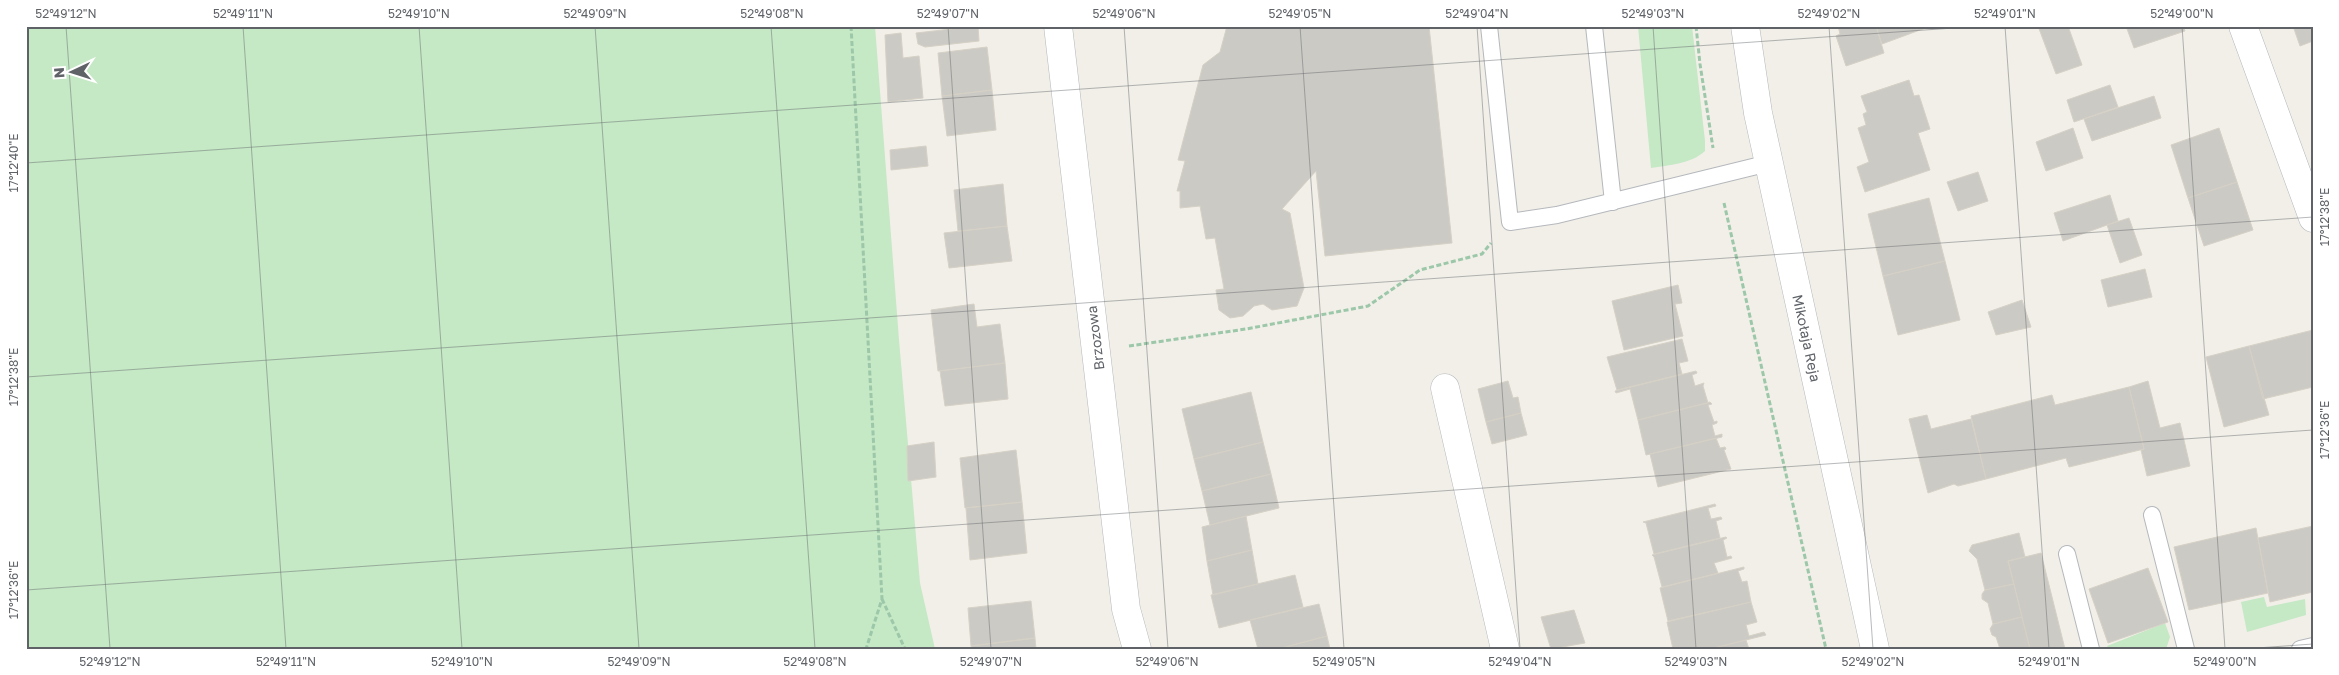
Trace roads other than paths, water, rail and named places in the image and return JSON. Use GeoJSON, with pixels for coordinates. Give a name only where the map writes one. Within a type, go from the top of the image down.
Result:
{"type":"FeatureCollection","features":[{"type":"Feature","properties":{"kind":"street","name":"Brzozowa"},"geometry":{"type":"LineString","coordinates":[[1058,26],[1126,609],[1137,649]]}},
{"type":"Feature","properties":{"kind":"street","name":"Mikołaja Reja"},"geometry":{"type":"LineString","coordinates":[[1745,26],[1758,113],[1875,649]]}},
{"type":"Feature","properties":{"kind":"street"},"geometry":{"type":"LineString","coordinates":[[2243,26],[2313,218]]}},
{"type":"Feature","properties":{"kind":"street"},"geometry":{"type":"LineString","coordinates":[[1445,388],[1505,649]]}},
{"type":"Feature","properties":{"kind":"lane"},"geometry":{"type":"LineString","coordinates":[[1489,26],[1510,222],[1557,215],[1769,164]]}},
{"type":"Feature","properties":{"kind":"lane"},"geometry":{"type":"LineString","coordinates":[[1594,26],[1613,202]]}},
{"type":"Feature","properties":{"kind":"lane"},"geometry":{"type":"LineString","coordinates":[[2152,515],[2186,649]]}},
{"type":"Feature","properties":{"kind":"lane"},"geometry":{"type":"LineString","coordinates":[[2067,554],[2091,649]]}},
{"type":"Feature","properties":{"kind":"lane"},"geometry":{"type":"LineString","coordinates":[[2300,649],[2313,646]]}}]}
